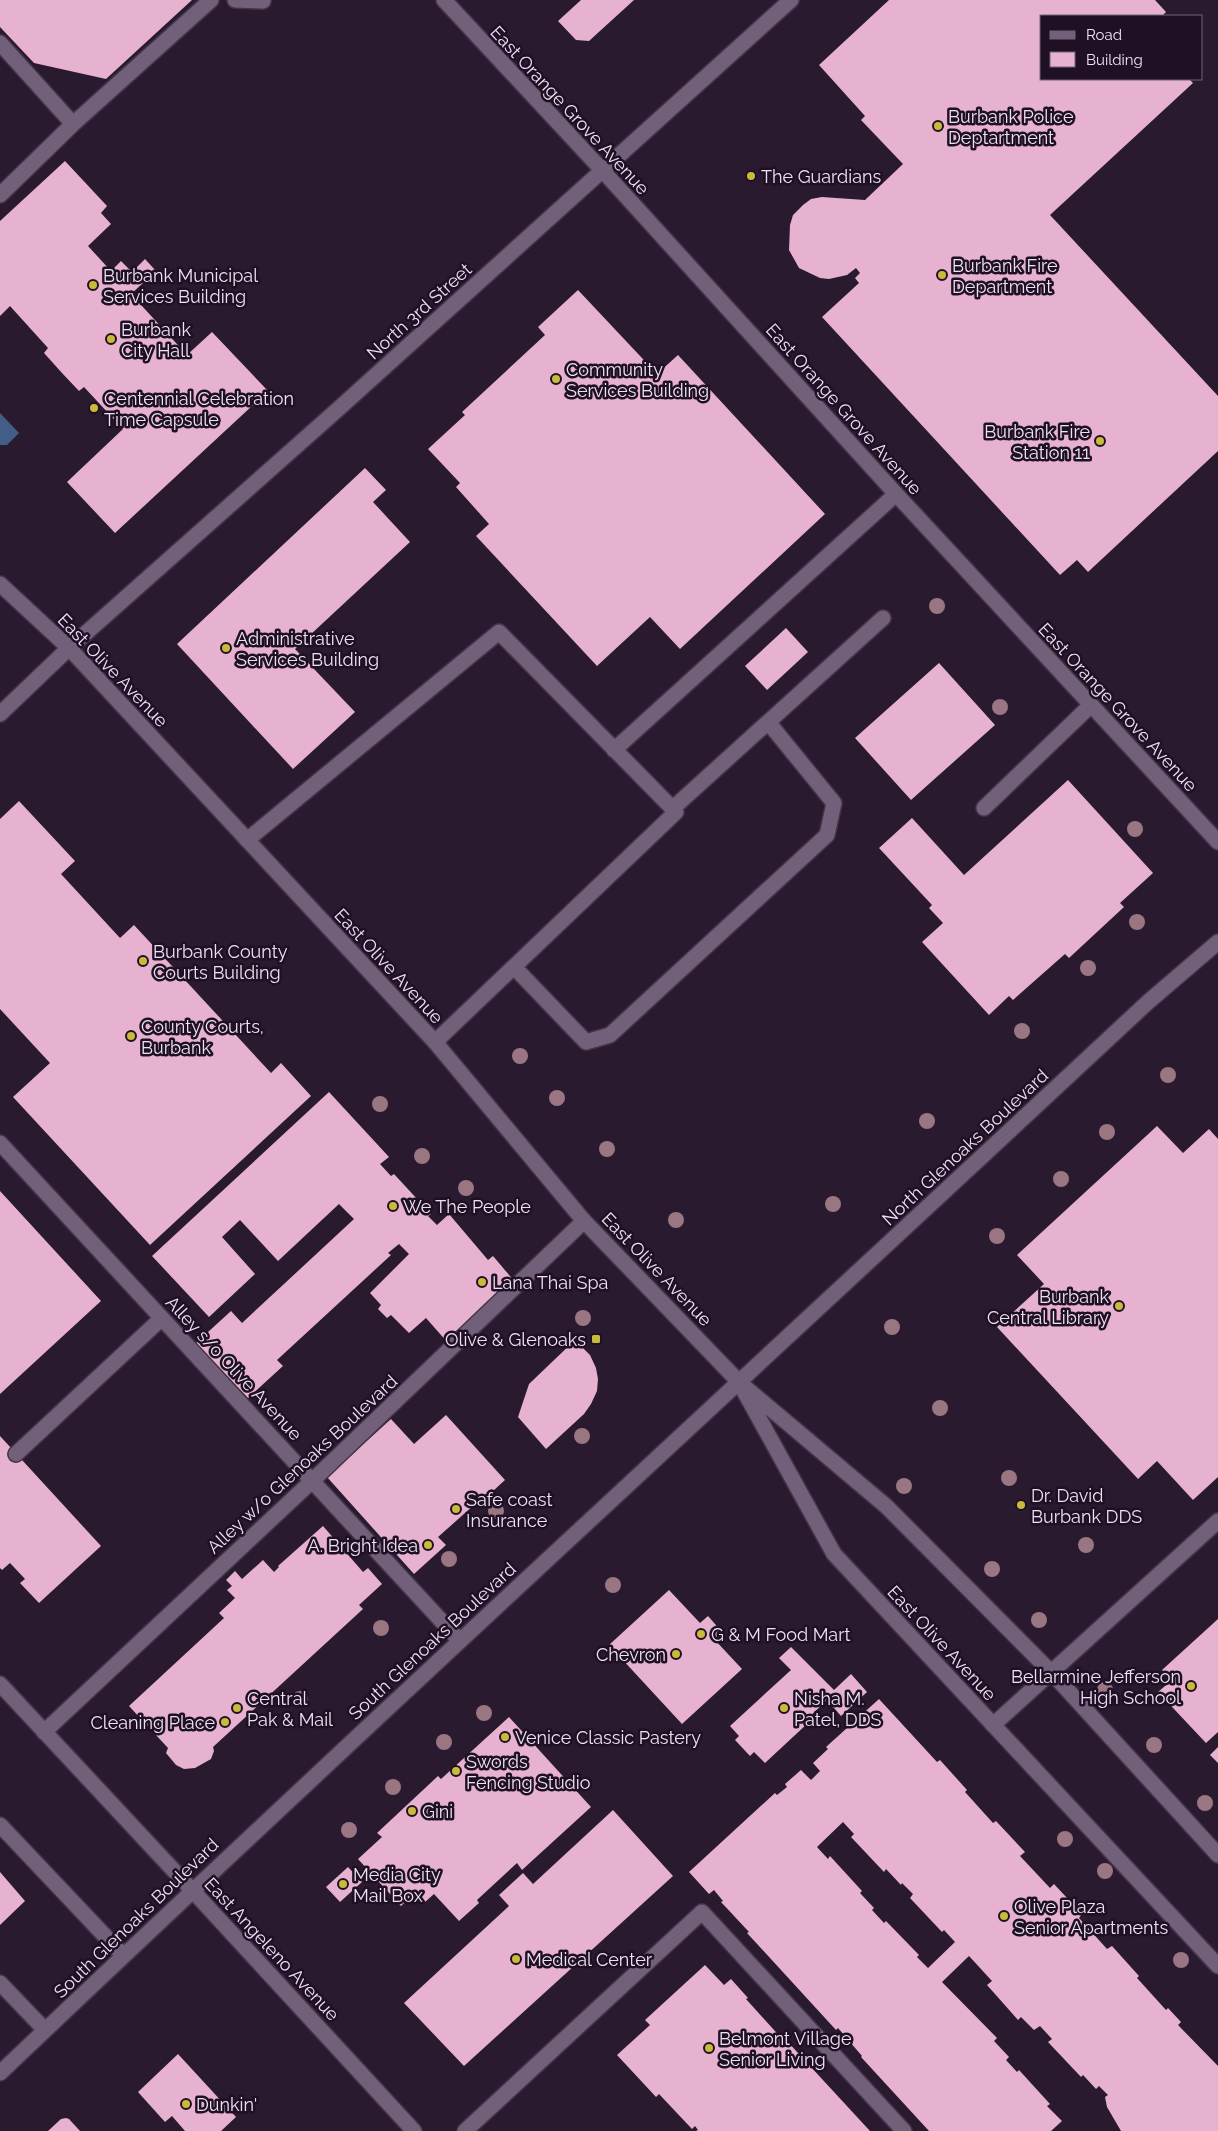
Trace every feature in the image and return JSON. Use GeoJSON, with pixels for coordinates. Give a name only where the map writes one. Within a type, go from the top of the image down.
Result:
{"type":"FeatureCollection","features":[{"type":"Feature","properties":{"kind":"street"},"geometry":{"type":"LineString","coordinates":[[0,195],[73,124],[211,0]]}},
{"type":"Feature","properties":{"kind":"street"},"geometry":{"type":"LineString","coordinates":[[235,0],[263,1]]}},
{"type":"Feature","properties":{"kind":"street","name":"East Orange Grove Avenue"},"geometry":{"type":"LineString","coordinates":[[444,0],[603,171],[1090,706],[1218,842]]}},
{"type":"Feature","properties":{"kind":"street","name":"North 3rd Street"},"geometry":{"type":"LineString","coordinates":[[0,714],[69,648],[792,0]]}},
{"type":"Feature","properties":{"kind":"street"},"geometry":{"type":"LineString","coordinates":[[0,43],[73,124]]}},
{"type":"Feature","properties":{"kind":"street"},"geometry":{"type":"LineString","coordinates":[[614,750],[896,494]]}},
{"type":"Feature","properties":{"kind":"street","name":"East Olive Avenue"},"geometry":{"type":"LineString","coordinates":[[0,584],[69,648],[435,1042],[584,1221],[740,1383],[886,1506],[1052,1673],[1218,1855]]}},
{"type":"Feature","properties":{"kind":"street"},"geometry":{"type":"LineString","coordinates":[[672,809],[883,618]]}},
{"type":"Feature","properties":{"kind":"street"},"geometry":{"type":"LineString","coordinates":[[247,840],[499,632],[676,812],[435,1042]]}},
{"type":"Feature","properties":{"kind":"street"},"geometry":{"type":"LineString","coordinates":[[984,808],[1090,706]]}},
{"type":"Feature","properties":{"kind":"street"},"geometry":{"type":"LineString","coordinates":[[514,968],[586,1042],[610,1035],[827,835],[834,803],[768,722]]}},
{"type":"Feature","properties":{"kind":"street","name":"North Glenoaks Boulevard"},"geometry":{"type":"LineString","coordinates":[[740,1383],[1148,1002],[1218,942]]}},
{"type":"Feature","properties":{"kind":"street","name":"Alley s/o Olive Avenue"},"geometry":{"type":"LineString","coordinates":[[0,1143],[460,1641]]}},
{"type":"Feature","properties":{"kind":"street","name":"Alley w/o Glenoaks Boulevard"},"geometry":{"type":"LineString","coordinates":[[44,1732],[312,1481],[584,1221]]}},
{"type":"Feature","properties":{"kind":"street"},"geometry":{"type":"LineString","coordinates":[[16,1454],[162,1318]]}},
{"type":"Feature","properties":{"kind":"street","name":"East Olive Avenue"},"geometry":{"type":"LineString","coordinates":[[740,1383],[834,1554],[1218,1966]]}},
{"type":"Feature","properties":{"kind":"street","name":"South Glenoaks Boulevard"},"geometry":{"type":"LineString","coordinates":[[0,2073],[192,1890],[740,1383]]}},
{"type":"Feature","properties":{"kind":"street"},"geometry":{"type":"LineString","coordinates":[[993,1725],[1218,1520]]}},
{"type":"Feature","properties":{"kind":"street","name":"East Angeleno Avenue"},"geometry":{"type":"LineString","coordinates":[[0,1684],[414,2131]]}},
{"type":"Feature","properties":{"kind":"street"},"geometry":{"type":"LineString","coordinates":[[0,1826],[123,1955]]}},
{"type":"Feature","properties":{"kind":"street"},"geometry":{"type":"LineString","coordinates":[[465,2131],[702,1912],[904,2131]]}},
{"type":"Feature","properties":{"kind":"street"},"geometry":{"type":"LineString","coordinates":[[0,1983],[45,2030]]}},
{"type":"Feature","properties":{"kind":"water"},"geometry":{"type":"Polygon","coordinates":[[[0,413],[19,433],[7,445],[0,445],[0,413]]]}},
{"type":"Feature","properties":{"kind":"building"},"geometry":{"type":"Polygon","coordinates":[[[0,0],[192,0],[106,79],[34,63],[0,27],[0,0]]]}},
{"type":"Feature","properties":{"kind":"building"},"geometry":{"type":"Polygon","coordinates":[[[581,0],[634,0],[589,41],[576,40],[558,21],[581,0]]]}},
{"type":"Feature","properties":{"kind":"building"},"geometry":{"type":"Polygon","coordinates":[[[889,0],[1155,0],[1166,12],[1163,15],[1040,15],[1040,80],[1190,80],[1193,83],[1050,215],[1218,396],[1218,451],[1088,572],[1077,560],[1060,575],[822,317],[859,283],[855,278],[860,273],[856,268],[847,275],[829,279],[820,278],[799,268],[789,250],[790,225],[793,215],[811,199],[822,197],[865,200],[903,164],[861,120],[865,116],[819,65],[889,0]]]}},
{"type":"Feature","properties":{"kind":"building"},"geometry":{"type":"Polygon","coordinates":[[[65,161],[107,206],[101,213],[111,224],[88,246],[111,271],[121,261],[132,272],[145,259],[156,271],[131,294],[187,355],[212,332],[268,391],[115,533],[67,482],[123,429],[84,387],[79,391],[62,373],[44,353],[48,348],[10,306],[0,316],[0,221],[65,161]]]}},
{"type":"Feature","properties":{"kind":"building"},"geometry":{"type":"Polygon","coordinates":[[[578,290],[657,374],[678,355],[825,514],[680,649],[650,617],[597,666],[476,536],[489,524],[456,487],[460,483],[428,449],[465,415],[462,412],[545,335],[538,327],[578,290]]]}},
{"type":"Feature","properties":{"kind":"building"},"geometry":{"type":"Polygon","coordinates":[[[365,468],[386,490],[373,502],[410,542],[295,649],[355,712],[293,769],[177,644],[365,468]]]}},
{"type":"Feature","properties":{"kind":"building"},"geometry":{"type":"Polygon","coordinates":[[[786,628],[808,652],[767,690],[745,666],[786,628]]]}},
{"type":"Feature","properties":{"kind":"building"},"geometry":{"type":"Polygon","coordinates":[[[939,663],[995,725],[911,800],[855,738],[939,663]]]}},
{"type":"Feature","properties":{"kind":"building"},"geometry":{"type":"Polygon","coordinates":[[[1068,780],[1153,873],[1120,903],[1124,907],[1069,958],[1065,954],[1013,1000],[1009,996],[989,1015],[922,942],[943,923],[929,908],[932,905],[879,848],[912,818],[964,875],[1068,780]]]}},
{"type":"Feature","properties":{"kind":"building","name":"County Courts, Burbank"},"geometry":{"type":"Polygon","coordinates":[[[19,801],[75,861],[61,874],[120,938],[134,925],[271,1073],[281,1063],[311,1096],[150,1245],[13,1097],[50,1063],[0,1009],[0,819],[19,801]]]}},
{"type":"Feature","properties":{"kind":"building"},"geometry":{"type":"Polygon","coordinates":[[[329,1092],[389,1157],[380,1164],[391,1176],[394,1174],[431,1214],[428,1216],[437,1225],[449,1214],[488,1260],[493,1256],[515,1282],[448,1343],[426,1318],[409,1333],[391,1315],[387,1318],[378,1309],[381,1305],[370,1293],[409,1254],[399,1244],[388,1253],[391,1255],[277,1360],[283,1366],[248,1398],[196,1343],[231,1311],[242,1323],[354,1219],[339,1204],[278,1261],[240,1220],[222,1237],[255,1274],[209,1317],[152,1256],[329,1092]]]}},
{"type":"Feature","properties":{"kind":"building","name":"Burbank Central Library"},"geometry":{"type":"Polygon","coordinates":[[[1157,1126],[1183,1153],[1209,1129],[1218,1139],[1218,1477],[1193,1500],[1157,1461],[1138,1479],[997,1327],[1044,1284],[1017,1255],[1157,1126]]]}},
{"type":"Feature","properties":{"kind":"building"},"geometry":{"type":"Polygon","coordinates":[[[0,1191],[101,1301],[0,1394],[0,1191]]]}},
{"type":"Feature","properties":{"kind":"building"},"geometry":{"type":"Polygon","coordinates":[[[575,1340],[590,1355],[596,1368],[598,1379],[597,1391],[584,1414],[546,1449],[518,1417],[529,1384],[575,1340]]]}},
{"type":"Feature","properties":{"kind":"building"},"geometry":{"type":"Polygon","coordinates":[[[446,1415],[505,1480],[493,1491],[492,1489],[438,1537],[446,1545],[414,1574],[327,1477],[391,1419],[414,1444],[446,1415]]]}},
{"type":"Feature","properties":{"kind":"building"},"geometry":{"type":"Polygon","coordinates":[[[0,1436],[101,1546],[39,1603],[20,1583],[25,1579],[10,1563],[2,1570],[0,1568],[0,1436]]]}},
{"type":"Feature","properties":{"kind":"building"},"geometry":{"type":"Polygon","coordinates":[[[323,1526],[363,1572],[368,1568],[382,1584],[359,1605],[363,1609],[213,1747],[214,1751],[211,1759],[195,1768],[184,1769],[176,1765],[166,1753],[168,1748],[129,1706],[224,1618],[219,1613],[235,1598],[227,1590],[232,1586],[226,1580],[235,1571],[242,1579],[263,1560],[274,1572],[278,1566],[323,1526]]]}},
{"type":"Feature","properties":{"kind":"building"},"geometry":{"type":"Polygon","coordinates":[[[669,1590],[700,1623],[708,1616],[722,1632],[714,1639],[742,1669],[682,1724],[609,1645],[669,1590]]]}},
{"type":"Feature","properties":{"kind":"building","name":"Bellarmine Jefferson High School"},"geometry":{"type":"Polygon","coordinates":[[[1218,1619],[1218,1732],[1206,1743],[1158,1692],[1172,1680],[1162,1670],[1218,1619]]]}},
{"type":"Feature","properties":{"kind":"building","name":"Nisha M. Patel, DDS"},"geometry":{"type":"Polygon","coordinates":[[[791,1647],[834,1690],[851,1674],[867,1692],[841,1716],[827,1700],[805,1721],[808,1723],[765,1763],[754,1752],[750,1756],[735,1740],[739,1736],[730,1726],[791,1670],[779,1658],[791,1647]]]}},
{"type":"Feature","properties":{"kind":"building","name":"Olive Plaza Senior Apartments"},"geometry":{"type":"Polygon","coordinates":[[[879,1699],[937,1762],[940,1760],[993,1823],[996,1821],[1025,1852],[1020,1856],[1050,1888],[1054,1884],[1082,1914],[1079,1918],[1107,1949],[1112,1946],[1139,1976],[1137,1978],[1166,2010],[1168,2008],[1181,2022],[1178,2025],[1218,2066],[1218,2131],[1121,2131],[1107,2107],[1105,2097],[1108,2095],[1099,2086],[1096,2089],[1083,2075],[1081,2077],[1048,2042],[1052,2039],[1040,2026],[1034,2030],[1021,2017],[1018,2020],[987,1985],[992,1981],[969,1956],[942,1982],[997,2038],[994,2041],[1009,2057],[1006,2060],[1017,2072],[1019,2070],[1050,2104],[1047,2106],[1062,2121],[1051,2131],[929,2131],[861,2057],[838,2028],[836,2030],[747,1933],[749,1932],[721,1902],[723,1901],[714,1890],[709,1894],[689,1872],[775,1793],[777,1795],[787,1787],[785,1784],[801,1770],[811,1780],[820,1771],[813,1763],[828,1749],[826,1747],[879,1699]],[[843,1822],[817,1847],[828,1859],[830,1856],[862,1891],[860,1893],[874,1908],[872,1910],[884,1923],[886,1921],[919,1955],[917,1957],[928,1968],[955,1942],[944,1930],[942,1932],[910,1898],[913,1894],[902,1883],[901,1885],[886,1869],[884,1872],[851,1837],[854,1834],[843,1822]]]}},
{"type":"Feature","properties":{"kind":"building"},"geometry":{"type":"Polygon","coordinates":[[[509,1717],[591,1807],[522,1870],[517,1863],[477,1900],[479,1903],[459,1921],[434,1894],[425,1902],[415,1892],[401,1906],[358,1859],[382,1837],[377,1833],[438,1776],[441,1779],[509,1717]]]}},
{"type":"Feature","properties":{"kind":"building"},"geometry":{"type":"Polygon","coordinates":[[[1218,1747],[1218,1763],[1210,1755],[1218,1747]]]}},
{"type":"Feature","properties":{"kind":"building","name":"Medical Center"},"geometry":{"type":"Polygon","coordinates":[[[613,1810],[673,1876],[464,2066],[404,2003],[509,1906],[499,1895],[523,1873],[533,1884],[613,1810]]]}},
{"type":"Feature","properties":{"kind":"building"},"geometry":{"type":"Polygon","coordinates":[[[348,1867],[362,1882],[340,1902],[326,1887],[348,1867]]]}},
{"type":"Feature","properties":{"kind":"building"},"geometry":{"type":"Polygon","coordinates":[[[0,1872],[25,1901],[0,1925],[0,1872]]]}},
{"type":"Feature","properties":{"kind":"building","name":"Belmont Village Senior Living"},"geometry":{"type":"Polygon","coordinates":[[[705,1965],[724,1985],[731,1979],[748,1998],[746,1999],[784,2041],[786,2040],[870,2131],[696,2131],[698,2130],[695,2126],[692,2129],[659,2094],[656,2097],[617,2055],[650,2025],[645,2020],[705,1965]]]}},
{"type":"Feature","properties":{"kind":"building","name":"Dunkin'"},"geometry":{"type":"Polygon","coordinates":[[[178,2054],[236,2117],[221,2131],[185,2131],[172,2116],[165,2122],[138,2092],[178,2054]]]}},
{"type":"Feature","properties":{"kind":"building"},"geometry":{"type":"Polygon","coordinates":[[[66,2118],[80,2131],[48,2131],[61,2119],[66,2118]]]}},
{"type":"Feature","properties":{"kind":"place","name":"Burbank Police Deptartment"},"geometry":{"type":"Point","coordinates":[938,126]}},
{"type":"Feature","properties":{"kind":"place","name":"The Guardians"},"geometry":{"type":"Point","coordinates":[751,176]}},
{"type":"Feature","properties":{"kind":"place","name":"Burbank Fire Department"},"geometry":{"type":"Point","coordinates":[942,275]}},
{"type":"Feature","properties":{"kind":"place","name":"Burbank Municipal Services Building"},"geometry":{"type":"Point","coordinates":[93,285]}},
{"type":"Feature","properties":{"kind":"place","name":"Burbank City Hall"},"geometry":{"type":"Point","coordinates":[111,339]}},
{"type":"Feature","properties":{"kind":"place","name":"Community Services Building"},"geometry":{"type":"Point","coordinates":[556,379]}},
{"type":"Feature","properties":{"kind":"place","name":"Centennial Celebration Time Capsule"},"geometry":{"type":"Point","coordinates":[94,408]}},
{"type":"Feature","properties":{"kind":"place","name":"Burbank Fire Station 11"},"geometry":{"type":"Point","coordinates":[1100,441]}},
{"type":"Feature","properties":{"kind":"place","name":"Administrative Services Building"},"geometry":{"type":"Point","coordinates":[226,648]}},
{"type":"Feature","properties":{"kind":"place","name":"Burbank County Courts Building"},"geometry":{"type":"Point","coordinates":[143,961]}},
{"type":"Feature","properties":{"kind":"place","name":"County Courts, Burbank"},"geometry":{"type":"Point","coordinates":[131,1036]}},
{"type":"Feature","properties":{"kind":"place","name":"We The People"},"geometry":{"type":"Point","coordinates":[393,1206]}},
{"type":"Feature","properties":{"kind":"place","name":"Lana Thai Spa"},"geometry":{"type":"Point","coordinates":[482,1282]}},
{"type":"Feature","properties":{"kind":"place","name":"Burbank Central Library"},"geometry":{"type":"Point","coordinates":[1119,1306]}},
{"type":"Feature","properties":{"kind":"place","name":"Olive & Glenoaks"},"geometry":{"type":"Point","coordinates":[596,1339]}},
{"type":"Feature","properties":{"kind":"place","name":"Dr. David Burbank DDS"},"geometry":{"type":"Point","coordinates":[1021,1505]}},
{"type":"Feature","properties":{"kind":"place","name":"Safe coast Insurance"},"geometry":{"type":"Point","coordinates":[456,1509]}},
{"type":"Feature","properties":{"kind":"place","name":"A. Bright Idea"},"geometry":{"type":"Point","coordinates":[428,1545]}},
{"type":"Feature","properties":{"kind":"place","name":"G & M Food Mart"},"geometry":{"type":"Point","coordinates":[701,1634]}},
{"type":"Feature","properties":{"kind":"place","name":"Chevron"},"geometry":{"type":"Point","coordinates":[676,1654]}},
{"type":"Feature","properties":{"kind":"place","name":"Bellarmine Jefferson High School"},"geometry":{"type":"Point","coordinates":[1191,1686]}},
{"type":"Feature","properties":{"kind":"place","name":"Central Pak & Mail"},"geometry":{"type":"Point","coordinates":[237,1708]}},
{"type":"Feature","properties":{"kind":"place","name":"Nisha M. Patel, DDS"},"geometry":{"type":"Point","coordinates":[784,1708]}},
{"type":"Feature","properties":{"kind":"place","name":"Cleaning Place"},"geometry":{"type":"Point","coordinates":[225,1722]}},
{"type":"Feature","properties":{"kind":"place","name":"Venice Classic Pastery"},"geometry":{"type":"Point","coordinates":[505,1737]}},
{"type":"Feature","properties":{"kind":"place","name":"Swords Fencing Studio"},"geometry":{"type":"Point","coordinates":[456,1771]}},
{"type":"Feature","properties":{"kind":"place","name":"Gini"},"geometry":{"type":"Point","coordinates":[412,1811]}},
{"type":"Feature","properties":{"kind":"place","name":"Media City Mail Box"},"geometry":{"type":"Point","coordinates":[343,1884]}},
{"type":"Feature","properties":{"kind":"place","name":"Olive Plaza Senior Apartments"},"geometry":{"type":"Point","coordinates":[1004,1916]}},
{"type":"Feature","properties":{"kind":"place","name":"Medical Center"},"geometry":{"type":"Point","coordinates":[516,1959]}},
{"type":"Feature","properties":{"kind":"place","name":"Belmont Village Senior Living"},"geometry":{"type":"Point","coordinates":[709,2048]}},
{"type":"Feature","properties":{"kind":"place","name":"Dunkin'"},"geometry":{"type":"Point","coordinates":[186,2104]}}]}
